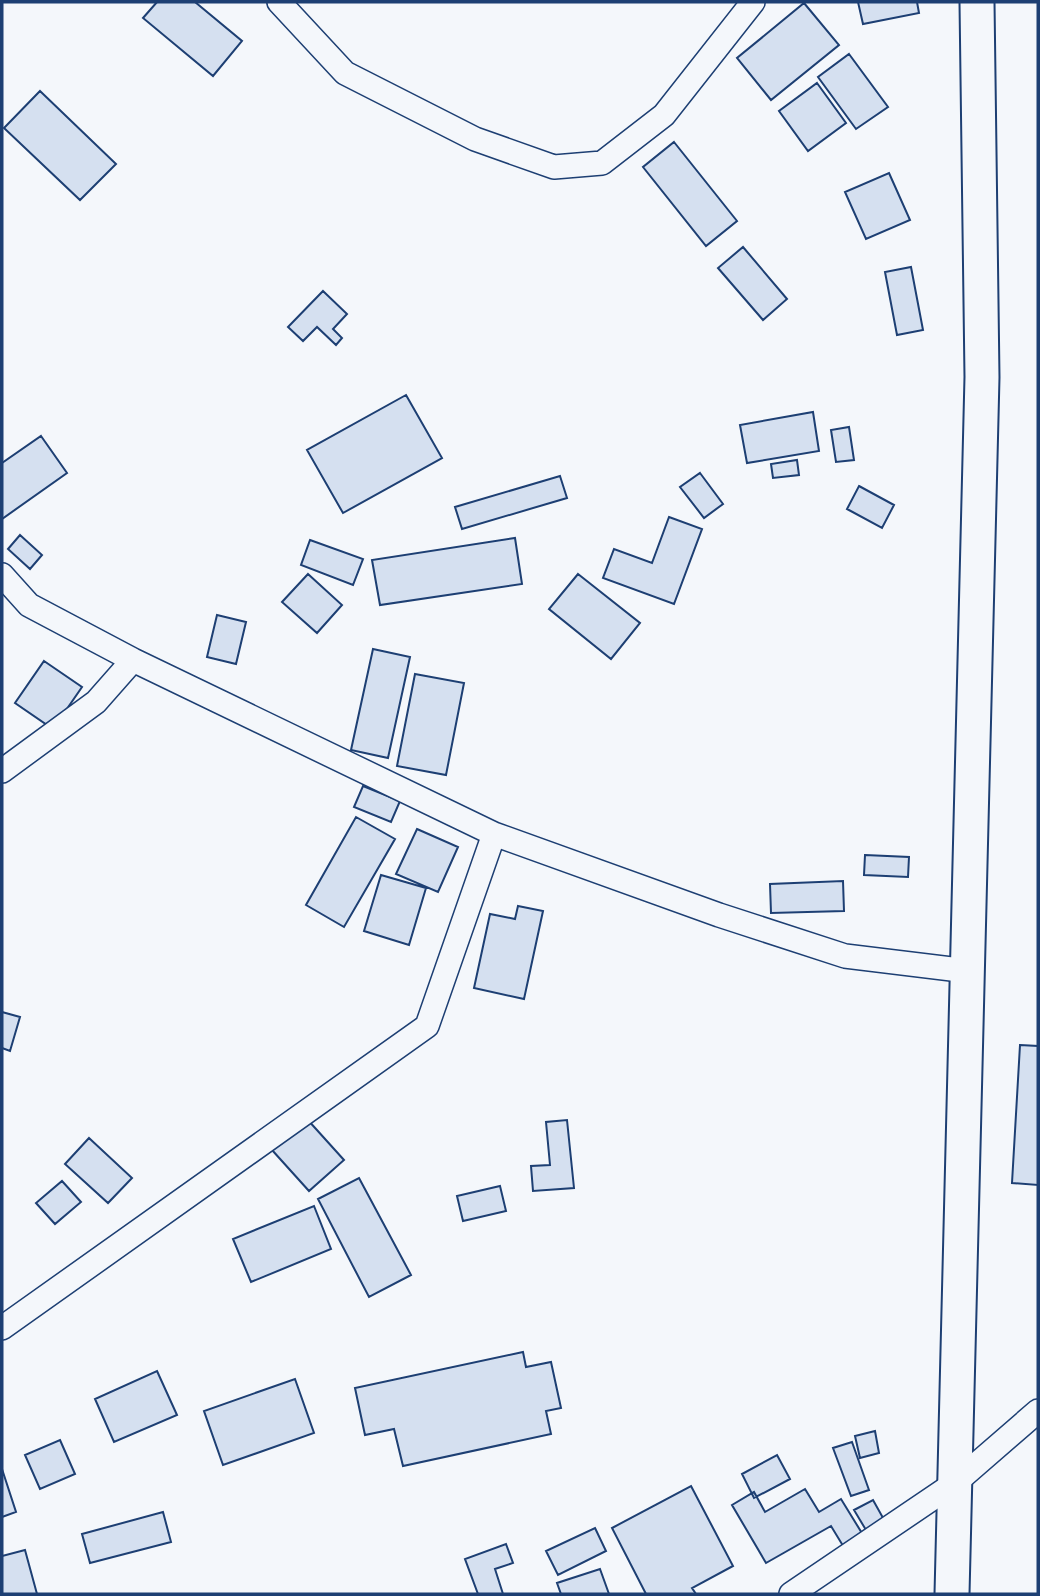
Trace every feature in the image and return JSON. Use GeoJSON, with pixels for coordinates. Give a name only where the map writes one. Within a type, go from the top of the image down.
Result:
{"type":"FeatureCollection","features":[{"type":"Feature","properties":{"kind":"main road"},"geometry":{"type":"LineString","coordinates":[[952,1594],[982,377],[977,2]]}},
{"type":"Feature","properties":{"kind":"street"},"geometry":{"type":"LineString","coordinates":[[279,2],[345,73],[475,139],[554,167],[601,163],[664,115],[753,2]]}},
{"type":"Feature","properties":{"kind":"street"},"geometry":{"type":"LineString","coordinates":[[2,575],[29,605],[133,660],[494,834],[719,915],[845,956],[968,971]]}},
{"type":"Feature","properties":{"kind":"street"},"geometry":{"type":"LineString","coordinates":[[2,771],[96,702],[133,660]]}},
{"type":"Feature","properties":{"kind":"street"},"geometry":{"type":"LineString","coordinates":[[2,1328],[426,1026],[494,834]]}},
{"type":"Feature","properties":{"kind":"street"},"geometry":{"type":"LineString","coordinates":[[791,1594],[955,1483],[1038,1411]]}},
{"type":"Feature","properties":{"kind":"building"},"geometry":{"type":"Polygon","coordinates":[[[157,2],[195,2],[242,41],[213,76],[143,18],[157,2]]]}},
{"type":"Feature","properties":{"kind":"building"},"geometry":{"type":"Polygon","coordinates":[[[858,2],[917,2],[919,13],[863,24],[858,2]]]}},
{"type":"Feature","properties":{"kind":"building"},"geometry":{"type":"Polygon","coordinates":[[[804,3],[839,45],[771,100],[737,58],[804,3]]]}},
{"type":"Feature","properties":{"kind":"building"},"geometry":{"type":"Polygon","coordinates":[[[849,54],[888,107],[856,129],[818,77],[849,54]]]}},
{"type":"Feature","properties":{"kind":"building"},"geometry":{"type":"Polygon","coordinates":[[[817,83],[846,123],[808,151],[779,111],[817,83]]]}},
{"type":"Feature","properties":{"kind":"building"},"geometry":{"type":"Polygon","coordinates":[[[40,91],[116,164],[80,200],[4,128],[40,91]]]}},
{"type":"Feature","properties":{"kind":"building"},"geometry":{"type":"Polygon","coordinates":[[[674,142],[737,221],[706,246],[643,167],[674,142]]]}},
{"type":"Feature","properties":{"kind":"building"},"geometry":{"type":"Polygon","coordinates":[[[889,173],[910,220],[866,239],[845,192],[889,173]]]}},
{"type":"Feature","properties":{"kind":"building"},"geometry":{"type":"Polygon","coordinates":[[[743,247],[787,299],[763,320],[718,268],[743,247]]]}},
{"type":"Feature","properties":{"kind":"building"},"geometry":{"type":"Polygon","coordinates":[[[911,267],[923,330],[897,335],[885,272],[911,267]]]}},
{"type":"Feature","properties":{"kind":"building"},"geometry":{"type":"Polygon","coordinates":[[[323,291],[347,314],[333,329],[342,338],[336,345],[317,327],[303,341],[288,327],[323,291]]]}},
{"type":"Feature","properties":{"kind":"building"},"geometry":{"type":"Polygon","coordinates":[[[406,395],[442,458],[343,513],[307,450],[406,395]]]}},
{"type":"Feature","properties":{"kind":"building"},"geometry":{"type":"Polygon","coordinates":[[[813,412],[819,451],[747,463],[740,425],[813,412]]]}},
{"type":"Feature","properties":{"kind":"building"},"geometry":{"type":"Polygon","coordinates":[[[849,427],[854,460],[836,462],[831,430],[849,427]]]}},
{"type":"Feature","properties":{"kind":"building"},"geometry":{"type":"Polygon","coordinates":[[[41,436],[67,473],[2,519],[2,463],[41,436]]]}},
{"type":"Feature","properties":{"kind":"building"},"geometry":{"type":"Polygon","coordinates":[[[797,460],[799,475],[773,478],[771,464],[797,460]]]}},
{"type":"Feature","properties":{"kind":"building"},"geometry":{"type":"Polygon","coordinates":[[[700,473],[723,504],[704,518],[680,487],[700,473]]]}},
{"type":"Feature","properties":{"kind":"building"},"geometry":{"type":"Polygon","coordinates":[[[560,476],[567,498],[462,529],[455,507],[560,476]]]}},
{"type":"Feature","properties":{"kind":"building"},"geometry":{"type":"Polygon","coordinates":[[[859,486],[894,505],[882,528],[847,509],[859,486]]]}},
{"type":"Feature","properties":{"kind":"building"},"geometry":{"type":"Polygon","coordinates":[[[669,517],[702,529],[674,604],[603,578],[614,549],[652,563],[669,517]]]}},
{"type":"Feature","properties":{"kind":"building"},"geometry":{"type":"Polygon","coordinates":[[[20,535],[42,555],[30,569],[8,549],[20,535]]]}},
{"type":"Feature","properties":{"kind":"building"},"geometry":{"type":"Polygon","coordinates":[[[515,538],[522,584],[380,605],[372,560],[515,538]]]}},
{"type":"Feature","properties":{"kind":"building"},"geometry":{"type":"Polygon","coordinates":[[[310,540],[363,559],[353,585],[301,565],[310,540]]]}},
{"type":"Feature","properties":{"kind":"building"},"geometry":{"type":"Polygon","coordinates":[[[308,574],[342,605],[317,633],[282,602],[308,574]]]}},
{"type":"Feature","properties":{"kind":"building"},"geometry":{"type":"Polygon","coordinates":[[[578,574],[640,623],[611,659],[549,609],[578,574]]]}},
{"type":"Feature","properties":{"kind":"building"},"geometry":{"type":"Polygon","coordinates":[[[217,615],[246,622],[236,664],[207,657],[217,615]]]}},
{"type":"Feature","properties":{"kind":"building"},"geometry":{"type":"Polygon","coordinates":[[[373,649],[410,657],[388,758],[351,750],[373,649]]]}},
{"type":"Feature","properties":{"kind":"building"},"geometry":{"type":"Polygon","coordinates":[[[44,661],[82,687],[53,729],[15,703],[44,661]]]}},
{"type":"Feature","properties":{"kind":"building"},"geometry":{"type":"Polygon","coordinates":[[[415,674],[464,683],[446,775],[397,766],[415,674]]]}},
{"type":"Feature","properties":{"kind":"building"},"geometry":{"type":"Polygon","coordinates":[[[363,786],[400,801],[391,822],[354,807],[363,786]]]}},
{"type":"Feature","properties":{"kind":"building"},"geometry":{"type":"Polygon","coordinates":[[[356,817],[395,839],[344,927],[306,905],[356,817]]]}},
{"type":"Feature","properties":{"kind":"building"},"geometry":{"type":"Polygon","coordinates":[[[417,829],[458,847],[438,892],[396,874],[417,829]]]}},
{"type":"Feature","properties":{"kind":"building"},"geometry":{"type":"Polygon","coordinates":[[[865,855],[909,857],[908,877],[864,875],[865,855]]]}},
{"type":"Feature","properties":{"kind":"building"},"geometry":{"type":"Polygon","coordinates":[[[381,875],[426,888],[409,945],[364,931],[381,875]]]}},
{"type":"Feature","properties":{"kind":"building"},"geometry":{"type":"Polygon","coordinates":[[[843,881],[844,911],[771,913],[770,884],[843,881]]]}},
{"type":"Feature","properties":{"kind":"building"},"geometry":{"type":"Polygon","coordinates":[[[518,906],[543,911],[524,999],[474,988],[490,914],[515,919],[518,906]]]}},
{"type":"Feature","properties":{"kind":"building"},"geometry":{"type":"Polygon","coordinates":[[[2,1012],[20,1017],[10,1051],[2,1048],[2,1012]]]}},
{"type":"Feature","properties":{"kind":"building"},"geometry":{"type":"Polygon","coordinates":[[[1020,1045],[1038,1046],[1038,1185],[1012,1183],[1020,1045]]]}},
{"type":"Feature","properties":{"kind":"building"},"geometry":{"type":"Polygon","coordinates":[[[307,1119],[344,1160],[309,1191],[272,1150],[307,1119]]]}},
{"type":"Feature","properties":{"kind":"building"},"geometry":{"type":"Polygon","coordinates":[[[567,1120],[574,1188],[533,1191],[531,1166],[550,1165],[546,1122],[567,1120]]]}},
{"type":"Feature","properties":{"kind":"building"},"geometry":{"type":"Polygon","coordinates":[[[89,1138],[132,1178],[108,1203],[65,1164],[89,1138]]]}},
{"type":"Feature","properties":{"kind":"building"},"geometry":{"type":"Polygon","coordinates":[[[359,1178],[411,1275],[369,1297],[318,1199],[359,1178]]]}},
{"type":"Feature","properties":{"kind":"building"},"geometry":{"type":"Polygon","coordinates":[[[62,1181],[81,1202],[55,1224],[36,1203],[62,1181]]]}},
{"type":"Feature","properties":{"kind":"building"},"geometry":{"type":"Polygon","coordinates":[[[500,1186],[506,1211],[463,1221],[457,1196],[500,1186]]]}},
{"type":"Feature","properties":{"kind":"building"},"geometry":{"type":"Polygon","coordinates":[[[314,1206],[331,1249],[251,1282],[233,1239],[314,1206]]]}},
{"type":"Feature","properties":{"kind":"building"},"geometry":{"type":"Polygon","coordinates":[[[523,1352],[526,1367],[551,1362],[561,1408],[546,1411],[551,1434],[403,1466],[394,1429],[365,1435],[355,1388],[523,1352]]]}},
{"type":"Feature","properties":{"kind":"building"},"geometry":{"type":"Polygon","coordinates":[[[157,1371],[177,1415],[114,1442],[95,1399],[157,1371]]]}},
{"type":"Feature","properties":{"kind":"building"},"geometry":{"type":"Polygon","coordinates":[[[295,1379],[314,1433],[223,1465],[204,1411],[295,1379]]]}},
{"type":"Feature","properties":{"kind":"building"},"geometry":{"type":"Polygon","coordinates":[[[875,1431],[879,1453],[860,1458],[855,1436],[875,1431]]]}},
{"type":"Feature","properties":{"kind":"building"},"geometry":{"type":"Polygon","coordinates":[[[60,1440],[75,1474],[40,1489],[25,1455],[60,1440]]]}},
{"type":"Feature","properties":{"kind":"building"},"geometry":{"type":"Polygon","coordinates":[[[852,1442],[869,1490],[851,1496],[833,1448],[852,1442]]]}},
{"type":"Feature","properties":{"kind":"building"},"geometry":{"type":"Polygon","coordinates":[[[777,1455],[790,1479],[754,1498],[742,1474],[777,1455]]]}},
{"type":"Feature","properties":{"kind":"building"},"geometry":{"type":"Polygon","coordinates":[[[2,1469],[16,1512],[2,1517],[2,1469]]]}},
{"type":"Feature","properties":{"kind":"building"},"geometry":{"type":"Polygon","coordinates":[[[691,1486],[733,1566],[692,1588],[696,1594],[646,1594],[612,1528],[691,1486]]]}},
{"type":"Feature","properties":{"kind":"building"},"geometry":{"type":"Polygon","coordinates":[[[805,1489],[819,1512],[841,1499],[868,1543],[848,1554],[831,1526],[766,1563],[732,1505],[754,1492],[765,1512],[805,1489]]]}},
{"type":"Feature","properties":{"kind":"building"},"geometry":{"type":"Polygon","coordinates":[[[873,1500],[887,1525],[869,1535],[854,1510],[873,1500]]]}},
{"type":"Feature","properties":{"kind":"building"},"geometry":{"type":"Polygon","coordinates":[[[163,1512],[171,1542],[90,1563],[82,1534],[163,1512]]]}},
{"type":"Feature","properties":{"kind":"building"},"geometry":{"type":"Polygon","coordinates":[[[595,1528],[606,1551],[558,1575],[546,1551],[595,1528]]]}},
{"type":"Feature","properties":{"kind":"building"},"geometry":{"type":"Polygon","coordinates":[[[506,1544],[513,1563],[495,1569],[503,1594],[478,1594],[465,1559],[506,1544]]]}},
{"type":"Feature","properties":{"kind":"building"},"geometry":{"type":"Polygon","coordinates":[[[25,1550],[37,1594],[2,1594],[2,1556],[25,1550]]]}},
{"type":"Feature","properties":{"kind":"building"},"geometry":{"type":"Polygon","coordinates":[[[600,1569],[609,1594],[561,1594],[557,1583],[600,1569]]]}}]}
